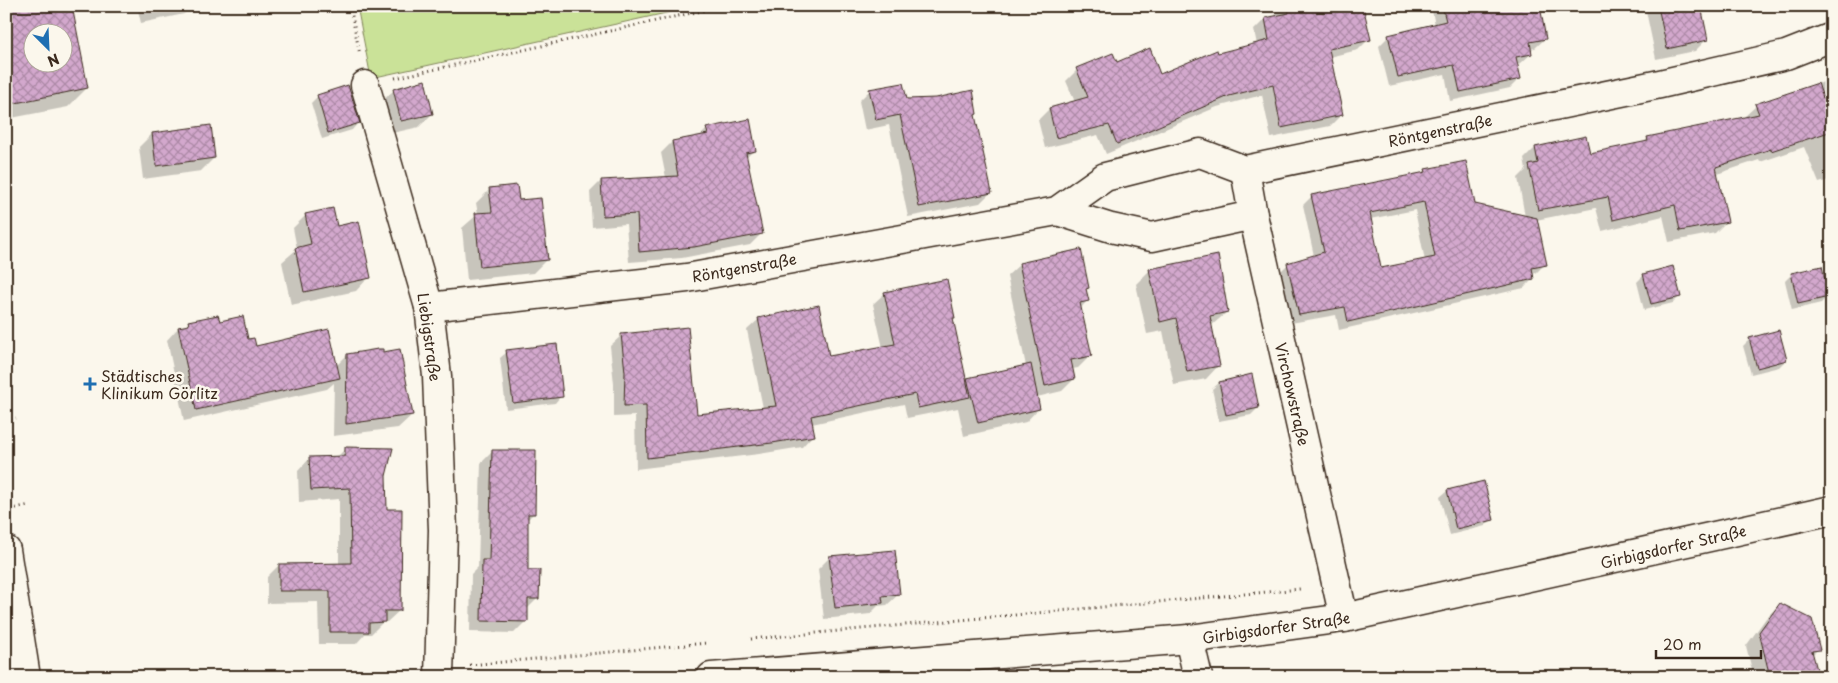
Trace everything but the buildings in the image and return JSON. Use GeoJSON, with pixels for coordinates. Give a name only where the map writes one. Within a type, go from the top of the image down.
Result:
{"type":"FeatureCollection","features":[{"type":"Feature","properties":{"kind":"street","name":"Röntgenstraße"},"geometry":{"type":"LineString","coordinates":[[428,307],[687,278],[1057,211],[1105,177],[1200,153],[1245,170],[1660,84],[1786,55],[1832,37]]}},
{"type":"Feature","properties":{"kind":"street","name":"Liebigstraße"},"geometry":{"type":"LineString","coordinates":[[365,84],[428,307],[437,376],[442,520],[439,672]]}},
{"type":"Feature","properties":{"kind":"street","name":"Virchowstraße"},"geometry":{"type":"LineString","coordinates":[[1245,170],[1253,215],[1344,618]]}},
{"type":"Feature","properties":{"kind":"street","name":"Röntgenstraße"},"geometry":{"type":"LineString","coordinates":[[1057,211],[1111,228],[1152,236],[1253,215]]}},
{"type":"Feature","properties":{"kind":"street","name":"Girbigsdorfer Straße"},"geometry":{"type":"LineString","coordinates":[[711,677],[1189,639],[1344,618],[1832,510]]}},
{"type":"Feature","properties":{"kind":"street"},"geometry":{"type":"LineString","coordinates":[[6,550],[26,677]]}},
{"type":"Feature","properties":{"kind":"street"},"geometry":{"type":"LineString","coordinates":[[1189,639],[1198,677]]}},
{"type":"Feature","properties":{"kind":"path"},"geometry":{"type":"LineString","coordinates":[[350,6],[365,84],[724,6]]}},
{"type":"Feature","properties":{"kind":"path"},"geometry":{"type":"LineString","coordinates":[[6,420],[16,418]]}},
{"type":"Feature","properties":{"kind":"path"},"geometry":{"type":"LineString","coordinates":[[6,510],[30,505]]}},
{"type":"Feature","properties":{"kind":"path"},"geometry":{"type":"LineString","coordinates":[[745,640],[1336,586]]}},
{"type":"Feature","properties":{"kind":"path"},"geometry":{"type":"LineString","coordinates":[[439,672],[715,642]]}},
{"type":"Feature","properties":{"kind":"green space"},"geometry":{"type":"Polygon","coordinates":[[[357,6],[698,6],[371,78],[357,6]]]}},
{"type":"Feature","properties":{"kind":"place","name":"Städtisches Klinikum Görlitz"},"geometry":{"type":"Point","coordinates":[90,384]}}]}
